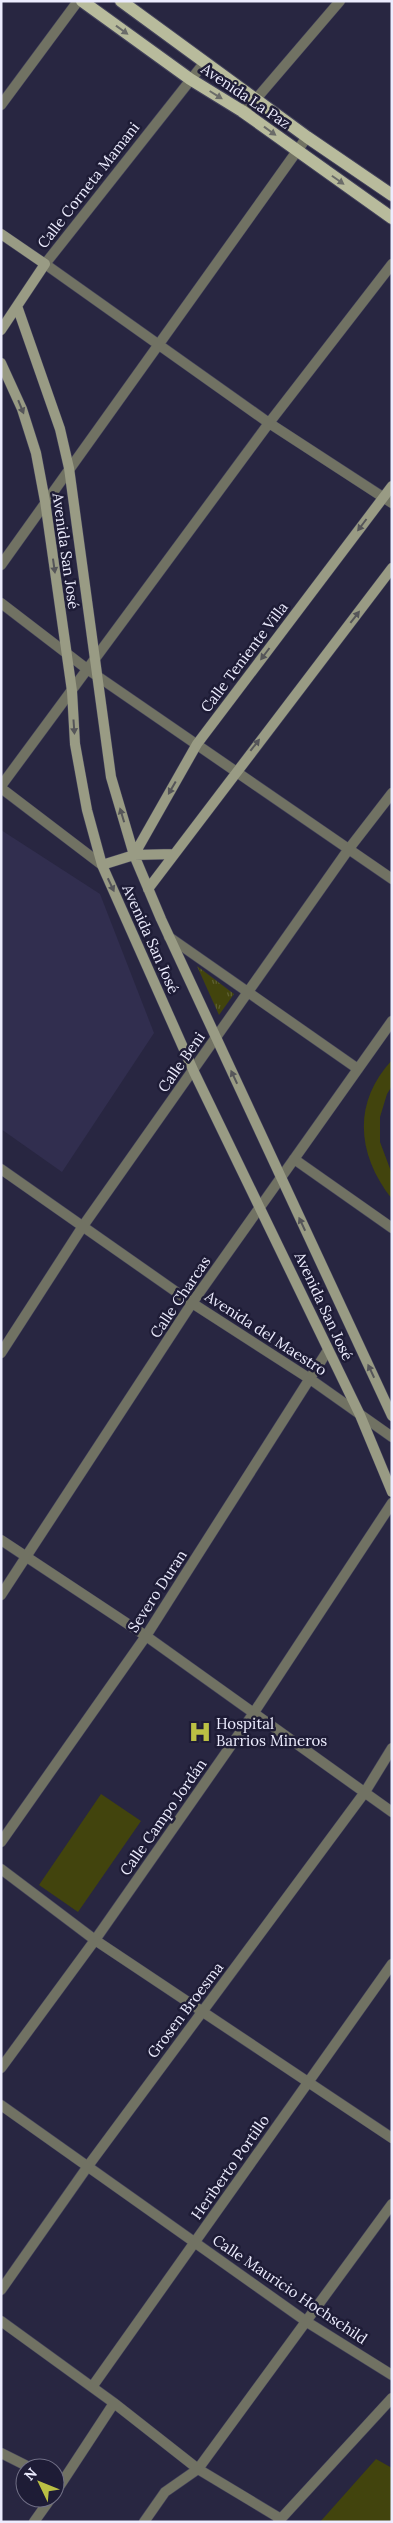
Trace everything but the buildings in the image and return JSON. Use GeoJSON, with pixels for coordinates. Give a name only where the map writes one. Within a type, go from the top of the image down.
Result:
{"type":"FeatureCollection","features":[{"type":"Feature","properties":{"kind":"main road","name":"Avenida La Paz"},"geometry":{"type":"LineString","coordinates":[[82,1],[190,78],[242,111],[392,218]]}},
{"type":"Feature","properties":{"kind":"main road","name":"Avenida La Paz"},"geometry":{"type":"LineString","coordinates":[[121,1],[307,137],[392,195]]}},
{"type":"Feature","properties":{"kind":"street"},"geometry":{"type":"LineString","coordinates":[[1,104],[78,1]]}},
{"type":"Feature","properties":{"kind":"street"},"geometry":{"type":"LineString","coordinates":[[242,111],[256,99],[340,1]]}},
{"type":"Feature","properties":{"kind":"street","name":"Calle Corneta Mamani"},"geometry":{"type":"LineString","coordinates":[[1,330],[46,264],[190,78],[204,63]]}},
{"type":"Feature","properties":{"kind":"street"},"geometry":{"type":"LineString","coordinates":[[1,565],[307,137]]}},
{"type":"Feature","properties":{"kind":"street"},"geometry":{"type":"LineString","coordinates":[[1,234],[159,343],[268,423],[387,500]]}},
{"type":"Feature","properties":{"kind":"street"},"geometry":{"type":"LineString","coordinates":[[174,854],[134,855],[102,865],[1,787],[268,423],[392,264]]}},
{"type":"Feature","properties":{"kind":"street","name":"Avenida San José"},"geometry":{"type":"LineString","coordinates":[[17,306],[60,429],[69,468],[111,778],[134,855],[169,937],[392,1416]]}},
{"type":"Feature","properties":{"kind":"street","name":"Avenida San José"},"geometry":{"type":"LineString","coordinates":[[1,363],[22,409],[36,453],[45,501],[72,691],[75,744],[87,810],[102,865],[194,1072],[360,1415],[392,1492]]}},
{"type":"Feature","properties":{"kind":"street","name":"Calle Teniente Villa"},"geometry":{"type":"LineString","coordinates":[[134,855],[197,744],[387,500],[392,486]]}},
{"type":"Feature","properties":{"kind":"street"},"geometry":{"type":"LineString","coordinates":[[148,889],[392,568]]}},
{"type":"Feature","properties":{"kind":"street"},"geometry":{"type":"LineString","coordinates":[[1,603],[87,669],[392,880]]}},
{"type":"Feature","properties":{"kind":"street","name":"Calle Beni"},"geometry":{"type":"LineString","coordinates":[[1,1353],[83,1226],[194,1072],[348,850],[392,793]]}},
{"type":"Feature","properties":{"kind":"street"},"geometry":{"type":"LineString","coordinates":[[169,937],[358,1069]]}},
{"type":"Feature","properties":{"kind":"street","name":"Calle Charcas"},"geometry":{"type":"LineString","coordinates":[[1,1595],[27,1558],[192,1303],[392,1021]]}},
{"type":"Feature","properties":{"kind":"street"},"geometry":{"type":"LineString","coordinates":[[294,1159],[392,1228]]}},
{"type":"Feature","properties":{"kind":"street","name":"Avenida del Maestro"},"geometry":{"type":"LineString","coordinates":[[1,1169],[192,1303],[310,1379],[392,1437]]}},
{"type":"Feature","properties":{"kind":"street","name":"Severo Duran"},"geometry":{"type":"LineString","coordinates":[[1,1842],[146,1636],[328,1350]]}},
{"type":"Feature","properties":{"kind":"street","name":"Calle Campo Jordán"},"geometry":{"type":"LineString","coordinates":[[1,2068],[95,1940],[253,1714],[392,1503]]}},
{"type":"Feature","properties":{"kind":"street"},"geometry":{"type":"LineString","coordinates":[[1,1540],[146,1636],[392,1812]]}},
{"type":"Feature","properties":{"kind":"street","name":"Grosen Broesma"},"geometry":{"type":"LineString","coordinates":[[1,2290],[88,2166],[365,1792],[392,1748]]}},
{"type":"Feature","properties":{"kind":"street"},"geometry":{"type":"LineString","coordinates":[[1,1869],[95,1940],[392,2138]]}},
{"type":"Feature","properties":{"kind":"street","name":"Heriberto Portillo"},"geometry":{"type":"LineString","coordinates":[[92,2387],[392,1964]]}},
{"type":"Feature","properties":{"kind":"street","name":"Calle Mauricio Hochschild"},"geometry":{"type":"LineString","coordinates":[[1,2105],[307,2322],[392,2375]]}},
{"type":"Feature","properties":{"kind":"street"},"geometry":{"type":"LineString","coordinates":[[144,2522],[165,2492],[198,2469],[392,2204]]}},
{"type":"Feature","properties":{"kind":"street"},"geometry":{"type":"LineString","coordinates":[[1,2321],[114,2403],[198,2469],[279,2520],[392,2398]]}},
{"type":"Feature","properties":{"kind":"street"},"geometry":{"type":"LineString","coordinates":[[65,2476],[114,2403]]}},
{"type":"Feature","properties":{"kind":"street"},"geometry":{"type":"LineString","coordinates":[[1,2454],[15,2461]]}},
{"type":"Feature","properties":{"kind":"street"},"geometry":{"type":"LineString","coordinates":[[34,2522],[44,2508]]}},
{"type":"Feature","properties":{"kind":"shaded area"},"geometry":{"type":"Polygon","coordinates":[[[1,830],[100,894],[154,1033],[62,1172],[1,1129],[1,830]]]}},
{"type":"Feature","properties":{"kind":"green space"},"geometry":{"type":"Polygon","coordinates":[[[197,966],[234,994],[219,1015],[197,966]]]}},
{"type":"Feature","properties":{"kind":"green space"},"geometry":{"type":"Polygon","coordinates":[[[392,1060],[392,1086],[387,1094],[380,1117],[380,1142],[392,1174],[392,1199],[380,1182],[372,1165],[366,1147],[364,1129],[365,1111],[370,1094],[379,1077],[392,1060]]]}},
{"type":"Feature","properties":{"kind":"green space"},"geometry":{"type":"Polygon","coordinates":[[[101,1794],[141,1821],[78,1912],[39,1885],[101,1794]]]}},
{"type":"Feature","properties":{"kind":"green space"},"geometry":{"type":"Polygon","coordinates":[[[376,2459],[392,2468],[392,2522],[320,2522],[376,2459]]]}},
{"type":"Feature","properties":{"kind":"place","name":"Hospital Barrios Mineros"},"geometry":{"type":"Point","coordinates":[200,1732]}}]}
